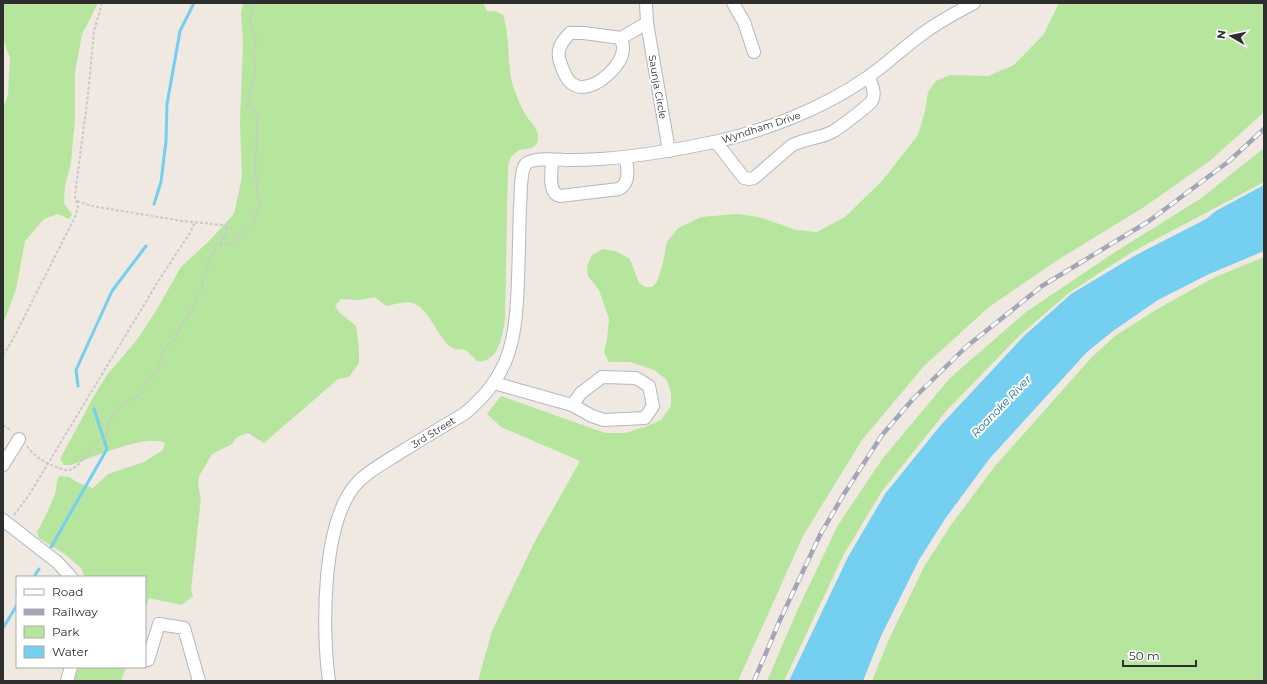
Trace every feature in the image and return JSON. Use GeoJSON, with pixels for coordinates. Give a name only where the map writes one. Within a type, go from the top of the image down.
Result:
{"type":"FeatureCollection","features":[{"type":"Feature","properties":{"kind":"street","name":"Saunja Circle"},"geometry":{"type":"LineString","coordinates":[[646,3],[646,23],[669,151]]}},
{"type":"Feature","properties":{"kind":"street"},"geometry":{"type":"LineString","coordinates":[[733,3],[744,22],[754,52]]}},
{"type":"Feature","properties":{"kind":"street","name":"Wyndham Drive"},"geometry":{"type":"LineString","coordinates":[[522,171],[525,165],[533,159],[578,160],[626,157],[669,151],[716,142],[792,118],[839,95],[868,77],[924,33],[948,17],[974,3]]}},
{"type":"Feature","properties":{"kind":"street"},"geometry":{"type":"LineString","coordinates":[[621,38],[623,48],[621,56],[615,68],[604,78],[590,86],[580,87],[571,83],[561,64],[558,53],[561,43],[570,33],[621,38],[646,23]]}},
{"type":"Feature","properties":{"kind":"street"},"geometry":{"type":"LineString","coordinates":[[716,142],[744,178],[754,178],[791,146],[798,142],[831,133],[838,129],[872,100],[872,85],[868,77]]}},
{"type":"Feature","properties":{"kind":"street"},"geometry":{"type":"LineString","coordinates":[[552,160],[552,188],[554,193],[560,196],[619,189],[626,182],[626,157]]}},
{"type":"Feature","properties":{"kind":"street","name":"3rd Street"},"geometry":{"type":"LineString","coordinates":[[329,681],[326,639],[326,599],[333,537],[344,503],[352,490],[368,473],[464,414],[485,395],[494,383],[508,355],[513,338],[516,314],[522,171]]}},
{"type":"Feature","properties":{"kind":"street"},"geometry":{"type":"LineString","coordinates":[[494,383],[572,405],[592,416],[604,420],[645,418],[653,406],[649,386],[636,378],[602,377],[581,393],[572,405]]}},
{"type":"Feature","properties":{"kind":"street"},"geometry":{"type":"LineString","coordinates":[[3,465],[19,439]]}},
{"type":"Feature","properties":{"kind":"street"},"geometry":{"type":"LineString","coordinates":[[4,521],[57,562],[70,576]]}},
{"type":"Feature","properties":{"kind":"street"},"geometry":{"type":"LineString","coordinates":[[148,660],[159,624],[184,628],[199,681]]}},
{"type":"Feature","properties":{"kind":"street"},"geometry":{"type":"LineString","coordinates":[[67,681],[71,668]]}},
{"type":"Feature","properties":{"kind":"path"},"geometry":{"type":"LineString","coordinates":[[3,355],[75,217],[78,207],[75,197],[76,186],[88,95],[94,31],[102,3]]}},
{"type":"Feature","properties":{"kind":"path"},"geometry":{"type":"LineString","coordinates":[[220,244],[222,246],[231,243],[253,222],[260,202],[256,194],[256,112],[254,108],[247,105],[255,72],[253,52],[257,39],[251,26],[250,17],[255,3]]}},
{"type":"Feature","properties":{"kind":"path"},"geometry":{"type":"LineString","coordinates":[[77,201],[92,206],[232,228]]}},
{"type":"Feature","properties":{"kind":"path"},"geometry":{"type":"LineString","coordinates":[[4,521],[14,515],[29,495],[159,280],[190,233],[195,222]]}},
{"type":"Feature","properties":{"kind":"path"},"geometry":{"type":"LineString","coordinates":[[19,439],[41,461],[68,471],[77,466],[92,445],[107,434],[107,425],[121,405],[141,395],[141,390],[158,369],[164,351],[175,339],[181,326],[196,303],[198,294],[203,287],[202,278],[204,272],[217,245],[220,244],[224,236],[226,227]]}},
{"type":"Feature","properties":{"kind":"green space"},"geometry":{"type":"Polygon","coordinates":[[[3,3],[98,3],[82,34],[75,72],[75,118],[71,162],[65,186],[64,203],[72,214],[69,219],[58,214],[44,219],[25,241],[16,289],[3,325],[3,109],[8,95],[10,58],[3,39],[3,3]]]}},
{"type":"Feature","properties":{"kind":"green space"},"geometry":{"type":"Polygon","coordinates":[[[243,3],[483,3],[487,11],[495,11],[503,15],[507,33],[510,71],[514,89],[526,115],[537,131],[538,139],[534,147],[519,150],[511,157],[508,165],[505,320],[502,337],[495,353],[485,361],[477,361],[466,350],[453,348],[444,340],[422,309],[413,303],[402,302],[386,306],[375,297],[360,300],[341,299],[335,306],[340,313],[356,326],[359,363],[349,377],[338,379],[264,443],[248,433],[237,437],[232,444],[212,454],[199,476],[198,486],[201,498],[191,590],[193,596],[182,605],[149,598],[146,607],[146,576],[85,576],[81,568],[66,555],[39,538],[37,532],[55,494],[59,476],[69,477],[79,483],[93,488],[108,474],[144,462],[163,450],[165,443],[146,441],[105,452],[71,465],[64,465],[60,459],[107,375],[136,341],[156,311],[181,267],[208,242],[234,214],[242,177],[240,121],[243,44],[241,13],[243,3]]]}},
{"type":"Feature","properties":{"kind":"green space"},"geometry":{"type":"Polygon","coordinates":[[[1059,3],[1264,3],[1264,112],[1211,160],[1144,207],[1056,261],[989,307],[924,366],[862,440],[803,536],[738,681],[478,681],[492,631],[534,543],[580,461],[501,427],[487,414],[501,396],[605,433],[625,433],[661,420],[671,406],[671,393],[667,380],[654,370],[630,362],[609,362],[604,352],[609,319],[599,290],[588,276],[587,266],[592,255],[603,249],[615,251],[630,259],[639,283],[645,287],[652,287],[657,282],[662,267],[667,242],[678,228],[701,217],[737,214],[759,217],[796,230],[817,232],[845,217],[882,181],[918,135],[925,111],[928,92],[936,81],[950,75],[988,76],[1014,65],[1044,34],[1059,3]]]}},
{"type":"Feature","properties":{"kind":"green space"},"geometry":{"type":"Polygon","coordinates":[[[1264,148],[1264,182],[1132,252],[1070,292],[1020,335],[947,410],[882,491],[844,554],[784,681],[767,681],[797,611],[838,525],[883,458],[950,378],[1026,312],[1115,252],[1200,199],[1264,148]]]}},
{"type":"Feature","properties":{"kind":"green space"},"geometry":{"type":"Polygon","coordinates":[[[1264,257],[1264,681],[872,681],[889,639],[925,565],[951,525],[995,466],[1092,357],[1115,336],[1159,308],[1215,277],[1264,257]]]}},
{"type":"Feature","properties":{"kind":"green space"},"geometry":{"type":"Polygon","coordinates":[[[78,668],[126,668],[121,681],[74,681],[78,668]]]}},
{"type":"Feature","properties":{"kind":"water","name":"Roanoke River"},"geometry":{"type":"Polygon","coordinates":[[[1264,185],[1264,251],[1207,275],[1158,300],[1113,331],[1087,352],[990,458],[945,519],[919,560],[881,636],[863,681],[789,681],[848,557],[885,494],[940,426],[1024,336],[1071,294],[1136,255],[1206,219],[1216,211],[1264,185]]]}},
{"type":"Feature","properties":{"kind":"waterway"},"geometry":{"type":"LineString","coordinates":[[154,204],[161,182],[166,141],[167,104],[180,31],[194,3]]}},
{"type":"Feature","properties":{"kind":"waterway"},"geometry":{"type":"LineString","coordinates":[[78,386],[76,370],[112,291],[146,246]]}},
{"type":"Feature","properties":{"kind":"waterway"},"geometry":{"type":"LineString","coordinates":[[51,547],[107,449],[94,409]]}},
{"type":"Feature","properties":{"kind":"waterway"},"geometry":{"type":"LineString","coordinates":[[35,576],[39,569]]}},
{"type":"Feature","properties":{"kind":"waterway"},"geometry":{"type":"LineString","coordinates":[[3,628],[16,607]]}},
{"type":"Feature","properties":{"kind":"railway"},"geometry":{"type":"LineString","coordinates":[[754,681],[780,620],[820,535],[844,494],[882,435],[913,399],[966,347],[1042,286],[1149,221],[1228,162],[1264,129]]}}]}
